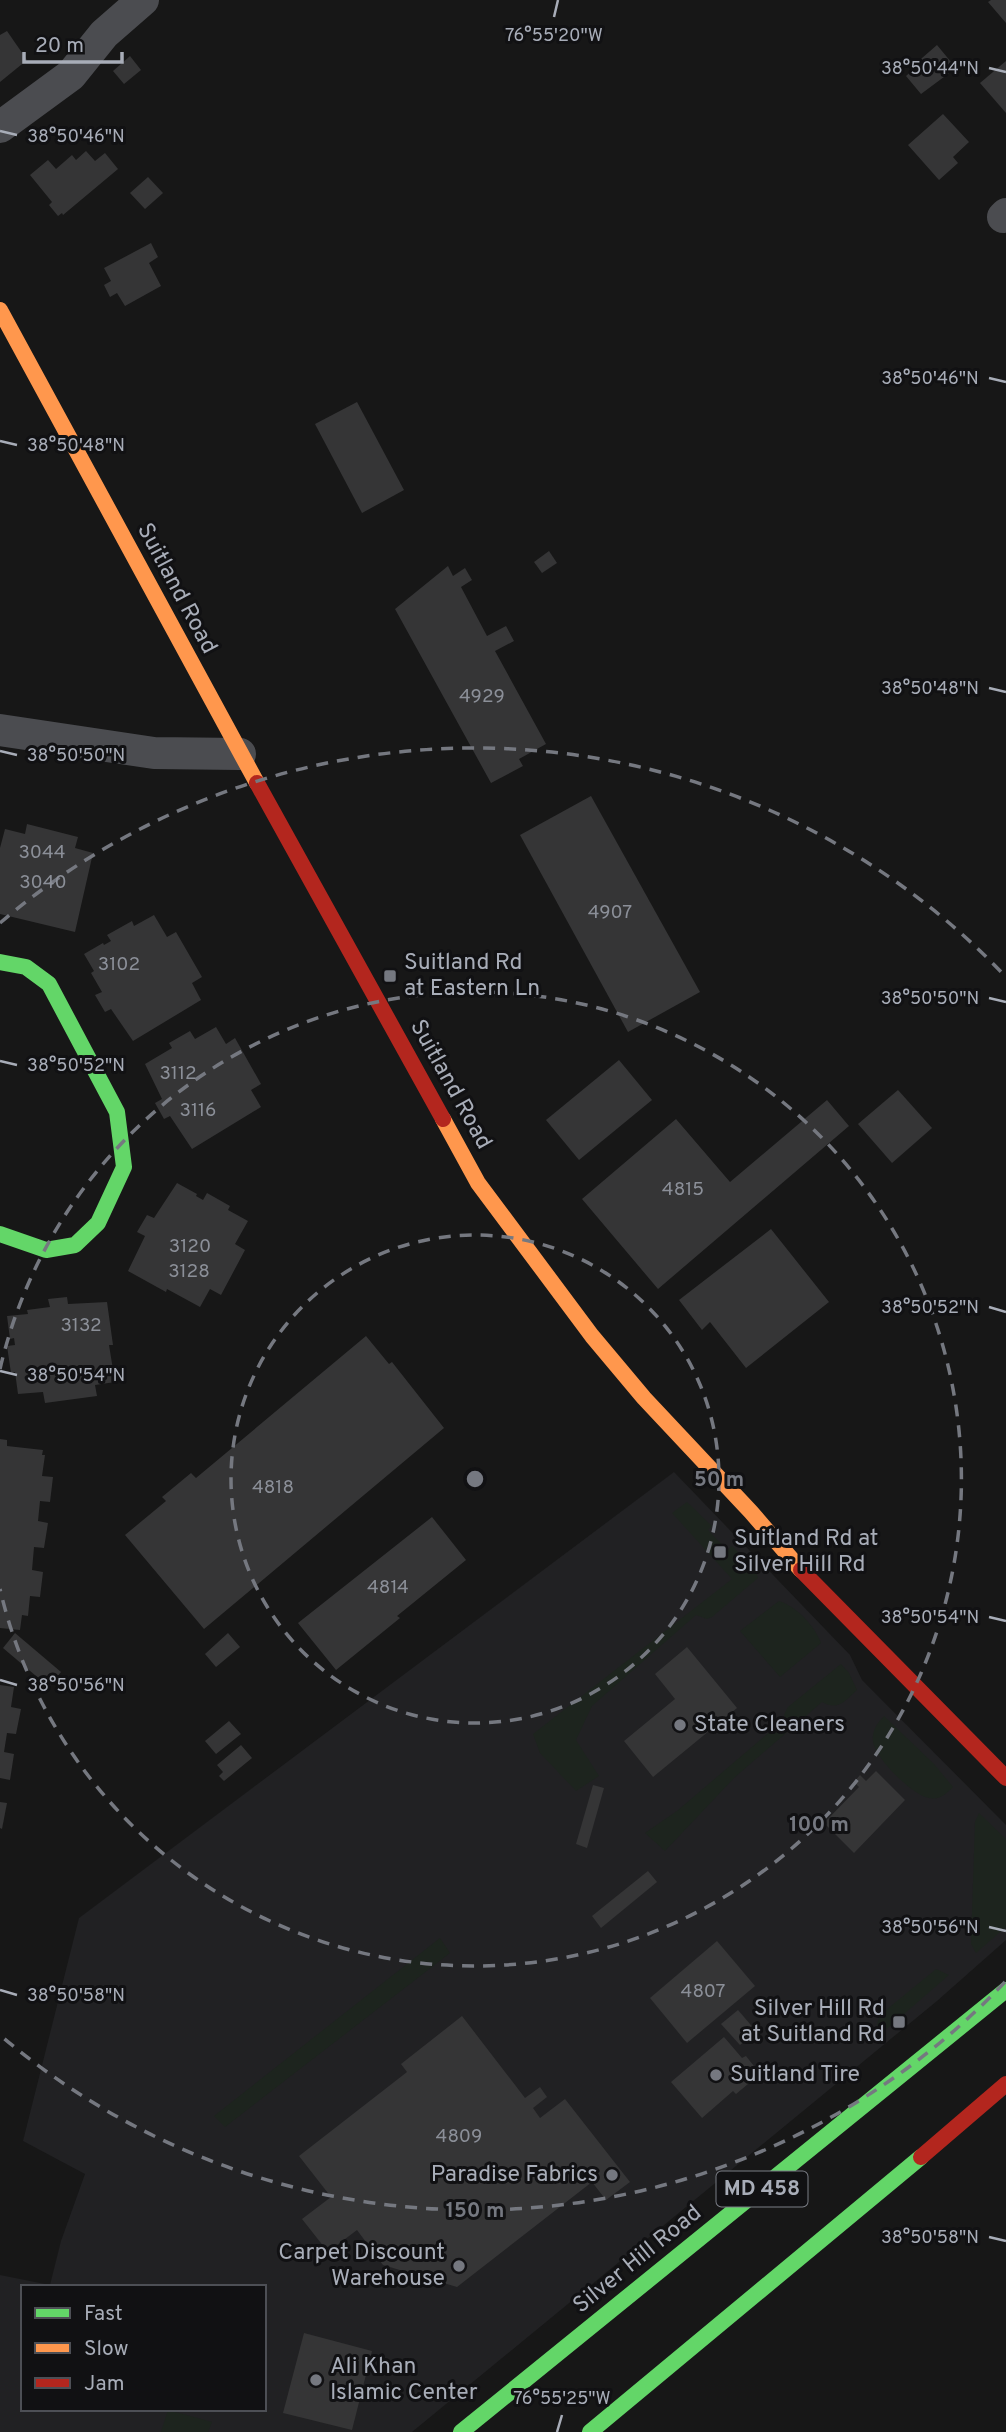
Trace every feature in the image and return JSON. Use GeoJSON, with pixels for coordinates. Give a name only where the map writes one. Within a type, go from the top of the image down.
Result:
{"type":"FeatureCollection","features":[{"type":"Feature","properties":{"kind":"main road","name":"Suitland Road"},"geometry":{"type":"LineString","coordinates":[[0,310],[240,754],[478,1183],[592,1336],[644,1398],[751,1512],[810,1581],[1006,1778]]}},
{"type":"Feature","properties":{"kind":"main road"},"geometry":{"type":"LineString","coordinates":[[0,962],[26,967],[48,984],[117,1112],[124,1167],[99,1223],[75,1245],[46,1250],[0,1234]]}},
{"type":"Feature","properties":{"kind":"main road","name":"Silver Hill Road"},"geometry":{"type":"LineString","coordinates":[[461,2432],[1006,1990]]}},
{"type":"Feature","properties":{"kind":"main road"},"geometry":{"type":"LineString","coordinates":[[590,2432],[823,2240],[1006,2084]]}},
{"type":"Feature","properties":{"kind":"street"},"geometry":{"type":"LineString","coordinates":[[0,127],[71,75],[104,34],[143,0]]}},
{"type":"Feature","properties":{"kind":"street"},"geometry":{"type":"LineString","coordinates":[[0,730],[154,753],[240,754]]}},
{"type":"Feature","properties":{"kind":"shaded area"},"geometry":{"type":"Polygon","coordinates":[[[674,1472],[850,1655],[862,1680],[1006,1825],[1006,1940],[937,2001],[412,2432],[0,2432],[0,2275],[50,2285],[61,2241],[85,2174],[23,2141],[79,1918],[674,1472]]]}},
{"type":"Feature","properties":{"kind":"shaded area"},"geometry":{"type":"Polygon","coordinates":[[[687,1502],[712,1526],[708,1530],[727,1550],[732,1546],[755,1569],[758,1578],[712,1617],[707,1619],[696,1615],[592,1706],[576,1740],[599,1776],[576,1791],[540,1753],[533,1734],[732,1579],[672,1513],[687,1502]]]}},
{"type":"Feature","properties":{"kind":"shaded area"},"geometry":{"type":"Polygon","coordinates":[[[779,1601],[804,1618],[821,1643],[780,1677],[740,1631],[779,1601]]]}},
{"type":"Feature","properties":{"kind":"shaded area"},"geometry":{"type":"Polygon","coordinates":[[[841,1664],[857,1690],[849,1698],[837,1705],[822,1702],[734,1778],[665,1851],[645,1833],[677,1811],[786,1718],[784,1715],[788,1707],[841,1664]]]}},
{"type":"Feature","properties":{"kind":"shaded area"},"geometry":{"type":"Polygon","coordinates":[[[884,1716],[934,1764],[953,1787],[945,1794],[933,1798],[922,1796],[887,1766],[873,1741],[876,1727],[884,1716]]]}},
{"type":"Feature","properties":{"kind":"shaded area"},"geometry":{"type":"Polygon","coordinates":[[[979,1813],[1006,1839],[1006,1927],[976,1953],[971,1944],[975,1822],[979,1813]]]}},
{"type":"Feature","properties":{"kind":"shaded area"},"geometry":{"type":"Polygon","coordinates":[[[440,1938],[450,1953],[225,2127],[214,2116],[440,1938]]]}},
{"type":"Feature","properties":{"kind":"shaded area"},"geometry":{"type":"Polygon","coordinates":[[[936,1969],[949,1975],[881,2034],[877,2025],[880,2015],[936,1969]]]}},
{"type":"Feature","properties":{"kind":"shaded area"},"geometry":{"type":"Polygon","coordinates":[[[168,2411],[212,2422],[208,2432],[161,2432],[168,2411]]]}},
{"type":"Feature","properties":{"kind":"building"},"geometry":{"type":"Polygon","coordinates":[[[1006,0],[1006,23],[988,2],[1006,0]]]}},
{"type":"Feature","properties":{"kind":"building"},"geometry":{"type":"Polygon","coordinates":[[[7,31],[27,60],[0,82],[0,35],[7,31]]]}},
{"type":"Feature","properties":{"kind":"building"},"geometry":{"type":"Polygon","coordinates":[[[937,45],[956,68],[921,94],[906,76],[916,67],[914,65],[937,45]]]}},
{"type":"Feature","properties":{"kind":"building"},"geometry":{"type":"Polygon","coordinates":[[[130,56],[141,70],[124,84],[113,71],[130,56]]]}},
{"type":"Feature","properties":{"kind":"building"},"geometry":{"type":"Polygon","coordinates":[[[1006,61],[1006,113],[980,83],[1006,61]]]}},
{"type":"Feature","properties":{"kind":"building"},"geometry":{"type":"Polygon","coordinates":[[[943,114],[969,142],[953,157],[958,163],[939,180],[908,145],[943,114]]]}},
{"type":"Feature","properties":{"kind":"building"},"geometry":{"type":"Polygon","coordinates":[[[86,151],[95,161],[105,153],[118,169],[63,215],[62,213],[58,216],[49,205],[52,202],[30,175],[48,160],[56,169],[72,155],[76,160],[86,151]]]}},
{"type":"Feature","properties":{"kind":"building"},"geometry":{"type":"Polygon","coordinates":[[[148,177],[163,193],[145,209],[130,193],[148,177]]]}},
{"type":"Feature","properties":{"kind":"building"},"geometry":{"type":"Polygon","coordinates":[[[151,243],[158,257],[149,263],[161,286],[125,306],[117,293],[110,297],[104,285],[111,281],[104,268],[151,243]]]}},
{"type":"Feature","properties":{"kind":"building"},"geometry":{"type":"Polygon","coordinates":[[[357,402],[404,490],[362,513],[315,424],[357,402]]]}},
{"type":"Feature","properties":{"kind":"building"},"geometry":{"type":"Polygon","coordinates":[[[549,551],[557,563],[542,573],[534,562],[549,551]]]}},
{"type":"Feature","properties":{"kind":"building"},"geometry":{"type":"Polygon","coordinates":[[[448,566],[453,576],[465,568],[472,580],[461,587],[487,636],[506,626],[514,641],[495,651],[546,744],[519,759],[523,766],[491,783],[395,609],[448,566]]]}},
{"type":"Feature","properties":{"kind":"building"},"geometry":{"type":"Polygon","coordinates":[[[591,796],[700,992],[628,1032],[520,835],[591,796]]]}},
{"type":"Feature","properties":{"kind":"building"},"geometry":{"type":"Polygon","coordinates":[[[27,824],[78,837],[75,848],[93,853],[75,932],[0,914],[0,848],[5,829],[25,834],[27,824]]]}},
{"type":"Feature","properties":{"kind":"building"},"geometry":{"type":"Polygon","coordinates":[[[154,915],[167,937],[176,932],[202,977],[192,983],[201,1000],[133,1041],[111,1009],[105,1012],[95,995],[102,992],[84,954],[111,941],[107,935],[132,921],[134,926],[154,915]]]}},
{"type":"Feature","properties":{"kind":"building"},"geometry":{"type":"Polygon","coordinates":[[[216,1027],[226,1044],[235,1038],[261,1084],[251,1090],[261,1107],[192,1149],[170,1116],[164,1119],[155,1103],[162,1099],[145,1064],[172,1048],[169,1043],[190,1031],[195,1039],[216,1027]]]}},
{"type":"Feature","properties":{"kind":"building"},"geometry":{"type":"Polygon","coordinates":[[[619,1060],[652,1100],[579,1160],[546,1120],[619,1060]]]}},
{"type":"Feature","properties":{"kind":"building"},"geometry":{"type":"Polygon","coordinates":[[[898,1090],[932,1128],[892,1163],[858,1124],[898,1090]]]}},
{"type":"Feature","properties":{"kind":"building"},"geometry":{"type":"Polygon","coordinates":[[[827,1100],[849,1126],[658,1289],[582,1199],[676,1119],[730,1182],[827,1100]]]}},
{"type":"Feature","properties":{"kind":"building"},"geometry":{"type":"Polygon","coordinates":[[[177,1183],[203,1200],[207,1193],[230,1206],[228,1210],[248,1221],[235,1244],[245,1250],[221,1295],[210,1289],[200,1307],[128,1271],[145,1236],[137,1232],[147,1215],[154,1218],[177,1183]]]}},
{"type":"Feature","properties":{"kind":"building"},"geometry":{"type":"Polygon","coordinates":[[[771,1229],[829,1302],[746,1368],[710,1322],[702,1330],[679,1300],[771,1229]]]}},
{"type":"Feature","properties":{"kind":"building"},"geometry":{"type":"Polygon","coordinates":[[[67,1297],[68,1304],[107,1302],[113,1345],[109,1345],[115,1382],[95,1385],[97,1396],[45,1403],[43,1392],[18,1394],[15,1372],[11,1373],[7,1346],[15,1345],[14,1338],[10,1339],[7,1316],[28,1314],[27,1310],[50,1307],[48,1299],[67,1297]]]}},
{"type":"Feature","properties":{"kind":"building"},"geometry":{"type":"Polygon","coordinates":[[[366,1336],[389,1364],[392,1362],[444,1428],[204,1629],[125,1535],[166,1501],[162,1497],[191,1473],[196,1478],[366,1336]]]}},
{"type":"Feature","properties":{"kind":"building"},"geometry":{"type":"Polygon","coordinates":[[[0,1439],[7,1440],[7,1446],[43,1450],[42,1455],[45,1455],[42,1476],[53,1477],[50,1502],[40,1501],[38,1521],[48,1523],[44,1548],[34,1547],[32,1570],[43,1572],[40,1597],[30,1596],[28,1616],[22,1615],[20,1630],[0,1628],[0,1439]]]}},
{"type":"Feature","properties":{"kind":"building"},"geometry":{"type":"Polygon","coordinates":[[[432,1517],[466,1560],[336,1670],[298,1623],[432,1517]]]}},
{"type":"Feature","properties":{"kind":"building"},"geometry":{"type":"Polygon","coordinates":[[[15,1633],[61,1672],[49,1687],[3,1648],[15,1633]]]}},
{"type":"Feature","properties":{"kind":"building"},"geometry":{"type":"Polygon","coordinates":[[[228,1633],[240,1647],[216,1667],[205,1654],[228,1633]]]}},
{"type":"Feature","properties":{"kind":"building","name":"State Cleaners"},"geometry":{"type":"Polygon","coordinates":[[[687,1647],[737,1708],[653,1777],[624,1741],[675,1699],[655,1674],[687,1647]]]}},
{"type":"Feature","properties":{"kind":"building"},"geometry":{"type":"Polygon","coordinates":[[[0,1685],[14,1687],[11,1707],[21,1709],[16,1734],[7,1733],[4,1752],[14,1754],[10,1780],[0,1778],[0,1685]]]}},
{"type":"Feature","properties":{"kind":"building"},"geometry":{"type":"Polygon","coordinates":[[[229,1721],[241,1734],[216,1754],[205,1741],[229,1721]]]}},
{"type":"Feature","properties":{"kind":"building"},"geometry":{"type":"Polygon","coordinates":[[[241,1745],[252,1758],[224,1781],[219,1776],[223,1772],[217,1765],[241,1745]]]}},
{"type":"Feature","properties":{"kind":"building"},"geometry":{"type":"Polygon","coordinates":[[[876,1771],[905,1800],[854,1853],[824,1823],[859,1787],[854,1782],[860,1775],[866,1781],[876,1771]]]}},
{"type":"Feature","properties":{"kind":"building"},"geometry":{"type":"Polygon","coordinates":[[[593,1785],[604,1788],[587,1848],[576,1844],[593,1785]]]}},
{"type":"Feature","properties":{"kind":"building"},"geometry":{"type":"Polygon","coordinates":[[[0,1802],[7,1803],[2,1829],[0,1828],[0,1802]]]}},
{"type":"Feature","properties":{"kind":"building"},"geometry":{"type":"Polygon","coordinates":[[[648,1871],[657,1882],[601,1928],[592,1916],[648,1871]]]}},
{"type":"Feature","properties":{"kind":"building"},"geometry":{"type":"Polygon","coordinates":[[[717,1941],[755,1986],[687,2043],[650,1998],[717,1941]]]}},
{"type":"Feature","properties":{"kind":"building"},"geometry":{"type":"Polygon","coordinates":[[[738,2010],[756,2031],[740,2045],[721,2024],[738,2010]]]}},
{"type":"Feature","properties":{"kind":"building"},"geometry":{"type":"Polygon","coordinates":[[[462,2016],[525,2098],[540,2087],[547,2097],[533,2108],[540,2118],[565,2099],[630,2182],[606,2200],[592,2182],[457,2287],[383,2265],[357,2230],[328,2252],[302,2219],[331,2197],[299,2156],[407,2072],[401,2064],[462,2016]]]}},
{"type":"Feature","properties":{"kind":"building","name":"Suitland Tire"},"geometry":{"type":"Polygon","coordinates":[[[724,2037],[742,2058],[746,2056],[757,2070],[754,2079],[736,2094],[733,2091],[702,2118],[671,2082],[724,2037]]]}},
{"type":"Feature","properties":{"kind":"building"},"geometry":{"type":"Polygon","coordinates":[[[304,2333],[372,2351],[352,2430],[283,2413],[304,2333]]]}},
{"type":"Feature","properties":{"kind":"traffic: fast"},"geometry":{"type":"LineString","coordinates":[[0,962],[26,967],[49,984],[117,1112],[124,1167],[98,1223],[75,1245],[46,1250],[0,1234]]}},
{"type":"Feature","properties":{"kind":"traffic: fast"},"geometry":{"type":"LineString","coordinates":[[461,2432],[1006,1990]]}},
{"type":"Feature","properties":{"kind":"traffic: fast"},"geometry":{"type":"LineString","coordinates":[[590,2432],[921,2157]]}},
{"type":"Feature","properties":{"kind":"traffic: slow"},"geometry":{"type":"LineString","coordinates":[[0,310],[257,783]]}},
{"type":"Feature","properties":{"kind":"traffic: slow"},"geometry":{"type":"LineString","coordinates":[[443,1119],[478,1183],[592,1336],[644,1398],[751,1512],[801,1570]]}},
{"type":"Feature","properties":{"kind":"traffic: jam"},"geometry":{"type":"LineString","coordinates":[[257,783],[443,1119]]}},
{"type":"Feature","properties":{"kind":"traffic: jam"},"geometry":{"type":"LineString","coordinates":[[801,1570],[1006,1778]]}},
{"type":"Feature","properties":{"kind":"traffic: jam"},"geometry":{"type":"LineString","coordinates":[[921,2157],[1006,2084]]}},
{"type":"Feature","properties":{"kind":"place","name":"Suitland Rd at Eastern Ln"},"geometry":{"type":"Point","coordinates":[390,976]}},
{"type":"Feature","properties":{"kind":"place","name":"Suitland Rd at Silver Hill Rd"},"geometry":{"type":"Point","coordinates":[720,1552]}},
{"type":"Feature","properties":{"kind":"place","name":"State Cleaners"},"geometry":{"type":"Point","coordinates":[680,1725]}},
{"type":"Feature","properties":{"kind":"place","name":"Silver Hill Rd at Suitland Rd"},"geometry":{"type":"Point","coordinates":[899,2022]}},
{"type":"Feature","properties":{"kind":"place","name":"Suitland Tire"},"geometry":{"type":"Point","coordinates":[716,2075]}},
{"type":"Feature","properties":{"kind":"place","name":"Paradise Fabrics"},"geometry":{"type":"Point","coordinates":[612,2175]}},
{"type":"Feature","properties":{"kind":"place","name":"Carpet Discount Warehouse"},"geometry":{"type":"Point","coordinates":[459,2266]}},
{"type":"Feature","properties":{"kind":"place","name":"Ali Khan Islamic Center"},"geometry":{"type":"Point","coordinates":[316,2380]}}]}
